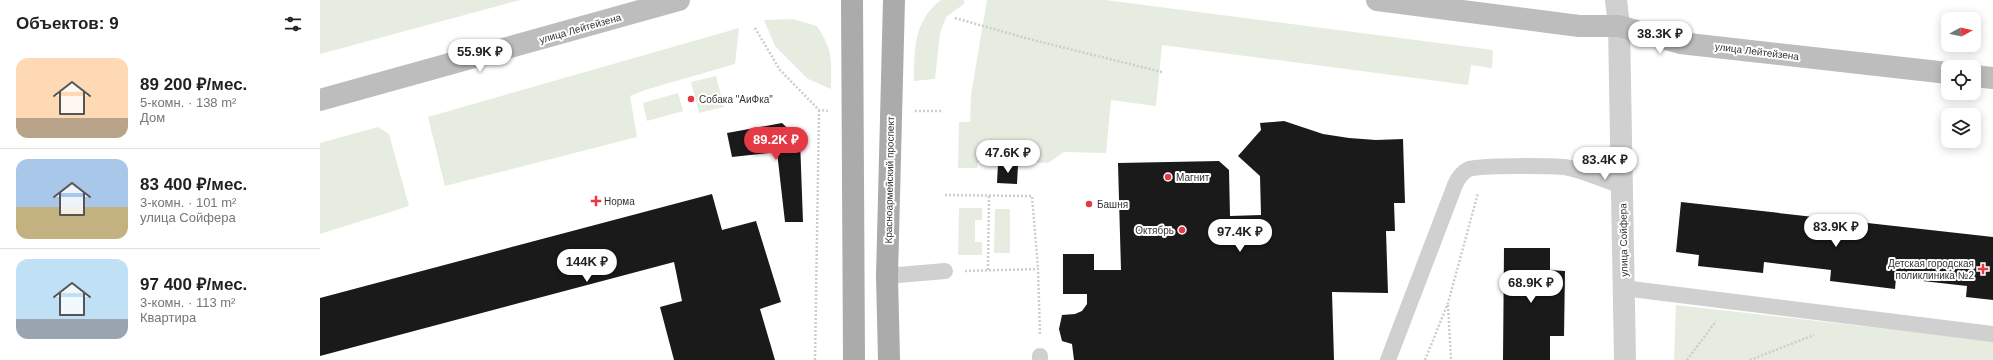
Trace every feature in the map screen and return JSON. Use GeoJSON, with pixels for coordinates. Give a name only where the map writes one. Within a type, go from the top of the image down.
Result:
{"type":"FeatureCollection","features":[{"type":"Feature","properties":{"kind":"main road"},"geometry":{"type":"LineString","coordinates":[[852,0],[854,360]]}},
{"type":"Feature","properties":{"kind":"main road","name":"Красноармейский проспект"},"geometry":{"type":"LineString","coordinates":[[889,360],[888,276],[894,0]]}},
{"type":"Feature","properties":{"kind":"street","name":"улица Лейтейзена"},"geometry":{"type":"LineString","coordinates":[[320,100],[628,7],[679,0]]}},
{"type":"Feature","properties":{"kind":"street","name":"улица Лейтейзена"},"geometry":{"type":"LineString","coordinates":[[1377,0],[1579,26],[1619,26],[1680,43],[1941,72]]}},
{"type":"Feature","properties":{"kind":"street","name":"улица Сойфера"},"geometry":{"type":"LineString","coordinates":[[1616,0],[1619,26],[1625,360]]}},
{"type":"Feature","properties":{"kind":"street"},"geometry":{"type":"LineString","coordinates":[[1981,77],[1993,78]]}},
{"type":"Feature","properties":{"kind":"lane"},"geometry":{"type":"LineString","coordinates":[[1388,360],[1459,177],[1471,168],[1565,167],[1622,186]]}},
{"type":"Feature","properties":{"kind":"lane"},"geometry":{"type":"LineString","coordinates":[[888,276],[945,271]]}},
{"type":"Feature","properties":{"kind":"lane"},"geometry":{"type":"LineString","coordinates":[[1624,288],[1993,334]]}},
{"type":"Feature","properties":{"kind":"path"},"geometry":{"type":"LineString","coordinates":[[955,18],[1029,39],[1162,72]]}},
{"type":"Feature","properties":{"kind":"path"},"geometry":{"type":"LineString","coordinates":[[755,28],[780,70],[819,110],[816,360]]}},
{"type":"Feature","properties":{"kind":"path"},"geometry":{"type":"LineString","coordinates":[[1425,360],[1448,303],[1484,167]]}},
{"type":"Feature","properties":{"kind":"path"},"geometry":{"type":"LineString","coordinates":[[945,195],[1032,196],[1038,269],[1040,358]]}},
{"type":"Feature","properties":{"kind":"path"},"geometry":{"type":"LineString","coordinates":[[988,270],[989,196]]}},
{"type":"Feature","properties":{"kind":"path"},"geometry":{"type":"LineString","coordinates":[[945,271],[1038,269]]}},
{"type":"Feature","properties":{"kind":"path"},"geometry":{"type":"LineString","coordinates":[[1688,360],[1731,301]]}},
{"type":"Feature","properties":{"kind":"path"},"geometry":{"type":"LineString","coordinates":[[1448,303],[1451,360]]}},
{"type":"Feature","properties":{"kind":"path"},"geometry":{"type":"LineString","coordinates":[[1750,360],[1816,334]]}},
{"type":"Feature","properties":{"kind":"shaded area"},"geometry":{"type":"Polygon","coordinates":[[[320,0],[520,0],[320,54],[320,0]]]}},
{"type":"Feature","properties":{"kind":"shaded area"},"geometry":{"type":"Polygon","coordinates":[[[941,0],[964,0],[964,4],[946,17],[940,33],[935,79],[914,81],[914,58],[917,36],[925,17],[941,0]]]}},
{"type":"Feature","properties":{"kind":"shaded area"},"geometry":{"type":"Polygon","coordinates":[[[987,0],[1105,0],[1493,50],[1492,68],[1471,65],[1468,85],[1162,45],[1156,106],[1111,100],[1106,153],[1064,152],[1048,163],[983,160],[983,162],[978,162],[977,168],[958,168],[959,122],[970,122],[971,95],[987,0]]]}},
{"type":"Feature","properties":{"kind":"shaded area"},"geometry":{"type":"Polygon","coordinates":[[[793,19],[817,26],[822,35],[829,49],[831,89],[808,79],[775,46],[764,20],[793,19]]]}},
{"type":"Feature","properties":{"kind":"shaded area"},"geometry":{"type":"Polygon","coordinates":[[[739,28],[735,64],[645,90],[630,96],[637,137],[445,186],[428,117],[739,28]]]}},
{"type":"Feature","properties":{"kind":"shaded area"},"geometry":{"type":"Polygon","coordinates":[[[716,76],[724,107],[699,113],[691,82],[716,76]]]}},
{"type":"Feature","properties":{"kind":"shaded area"},"geometry":{"type":"Polygon","coordinates":[[[678,93],[683,111],[647,121],[643,103],[678,93]]]}},
{"type":"Feature","properties":{"kind":"shaded area"},"geometry":{"type":"Polygon","coordinates":[[[378,127],[389,134],[409,206],[320,234],[320,143],[378,127]]]}},
{"type":"Feature","properties":{"kind":"shaded area"},"geometry":{"type":"Polygon","coordinates":[[[959,208],[982,208],[982,220],[975,220],[975,242],[982,242],[982,255],[958,255],[959,208]]]}},
{"type":"Feature","properties":{"kind":"shaded area"},"geometry":{"type":"Polygon","coordinates":[[[995,209],[1010,209],[1010,253],[994,253],[995,209]]]}},
{"type":"Feature","properties":{"kind":"shaded area"},"geometry":{"type":"Polygon","coordinates":[[[1676,305],[1993,341],[1993,360],[1674,360],[1676,305]]]}},
{"type":"Feature","properties":{"kind":"building"},"geometry":{"type":"Polygon","coordinates":[[[1284,121],[1323,134],[1349,138],[1376,140],[1403,139],[1405,203],[1394,203],[1395,231],[1386,231],[1388,293],[1332,292],[1334,360],[1074,360],[1072,344],[1062,341],[1059,329],[1062,315],[1075,314],[1082,311],[1087,304],[1087,294],[1063,294],[1063,254],[1094,254],[1094,270],[1121,270],[1118,163],[1219,161],[1229,170],[1230,216],[1261,215],[1260,176],[1238,156],[1261,130],[1260,123],[1284,121]]]}},
{"type":"Feature","properties":{"kind":"building"},"geometry":{"type":"Polygon","coordinates":[[[782,123],[800,140],[803,222],[785,222],[777,152],[732,157],[727,133],[782,123]]]}},
{"type":"Feature","properties":{"kind":"building"},"geometry":{"type":"Polygon","coordinates":[[[998,164],[1018,165],[1017,184],[997,183],[998,164]]]}},
{"type":"Feature","properties":{"kind":"building"},"geometry":{"type":"Polygon","coordinates":[[[712,194],[722,230],[756,221],[781,302],[760,309],[775,360],[674,360],[660,307],[682,301],[674,262],[320,356],[320,298],[712,194]]]}},
{"type":"Feature","properties":{"kind":"building"},"geometry":{"type":"Polygon","coordinates":[[[1681,202],[1993,237],[1993,300],[1966,297],[1967,286],[1896,278],[1895,289],[1830,281],[1831,270],[1764,262],[1763,273],[1698,266],[1699,255],[1676,252],[1681,202]]]}},
{"type":"Feature","properties":{"kind":"building"},"geometry":{"type":"Polygon","coordinates":[[[1504,248],[1550,248],[1550,270],[1565,271],[1564,336],[1550,336],[1550,360],[1503,360],[1504,248]]]}},
{"type":"Feature","properties":{"kind":"place","name":"Собака \"АиФка\""},"geometry":{"type":"Point","coordinates":[691,99]}},
{"type":"Feature","properties":{"kind":"place","name":"Магнит"},"geometry":{"type":"Point","coordinates":[1168,177]}},
{"type":"Feature","properties":{"kind":"place","name":"Норма"},"geometry":{"type":"Point","coordinates":[596,201]}},
{"type":"Feature","properties":{"kind":"place","name":"Башня"},"geometry":{"type":"Point","coordinates":[1089,204]}},
{"type":"Feature","properties":{"kind":"place","name":"Октябрь"},"geometry":{"type":"Point","coordinates":[1182,230]}},
{"type":"Feature","properties":{"kind":"place","name":"Детская городская поликлиника №2"},"geometry":{"type":"Point","coordinates":[1983,269]}}]}
